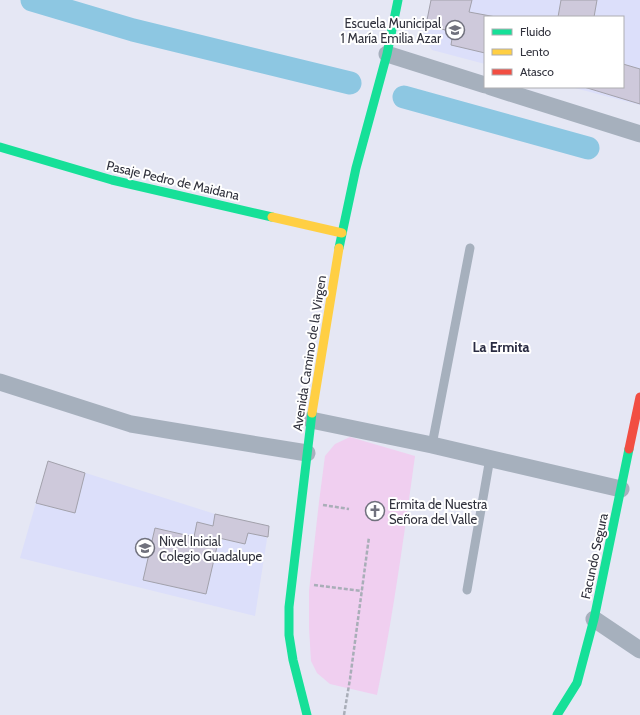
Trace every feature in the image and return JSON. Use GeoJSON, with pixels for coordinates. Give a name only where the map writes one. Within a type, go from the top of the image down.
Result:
{"type":"FeatureCollection","features":[{"type":"Feature","properties":{"kind":"street","name":"Avenida Camino de la Virgen"},"geometry":{"type":"LineString","coordinates":[[307,715],[293,660],[289,634],[289,607],[311,420],[342,233],[356,168],[387,54],[398,0]]}},
{"type":"Feature","properties":{"kind":"street"},"geometry":{"type":"LineString","coordinates":[[387,54],[484,85]]}},
{"type":"Feature","properties":{"kind":"street"},"geometry":{"type":"LineString","coordinates":[[494,88],[640,134]]}},
{"type":"Feature","properties":{"kind":"street","name":"Pasaje Pedro de Maidana"},"geometry":{"type":"LineString","coordinates":[[0,147],[112,180],[342,233]]}},
{"type":"Feature","properties":{"kind":"street"},"geometry":{"type":"LineString","coordinates":[[0,382],[132,424],[307,453]]}},
{"type":"Feature","properties":{"kind":"street","name":"Facundo Segura"},"geometry":{"type":"LineString","coordinates":[[557,715],[577,683],[594,619],[640,397]]}},
{"type":"Feature","properties":{"kind":"street"},"geometry":{"type":"LineString","coordinates":[[311,420],[432,445],[621,489]]}},
{"type":"Feature","properties":{"kind":"street"},"geometry":{"type":"LineString","coordinates":[[594,619],[640,650]]}},
{"type":"Feature","properties":{"kind":"lane"},"geometry":{"type":"LineString","coordinates":[[432,445],[470,248]]}},
{"type":"Feature","properties":{"kind":"lane"},"geometry":{"type":"LineString","coordinates":[[467,590],[490,458]]}},
{"type":"Feature","properties":{"kind":"path"},"geometry":{"type":"LineString","coordinates":[[301,501],[350,509]]}},
{"type":"Feature","properties":{"kind":"path"},"geometry":{"type":"LineString","coordinates":[[344,715],[369,537]]}},
{"type":"Feature","properties":{"kind":"path"},"geometry":{"type":"LineString","coordinates":[[292,582],[362,591]]}},
{"type":"Feature","properties":{"kind":"shaded area"},"geometry":{"type":"Polygon","coordinates":[[[431,0],[640,0],[640,105],[575,88],[624,88],[624,16],[484,16],[484,64],[432,50],[423,36],[431,0]]]}},
{"type":"Feature","properties":{"kind":"shaded area"},"geometry":{"type":"Polygon","coordinates":[[[350,437],[415,456],[393,606],[377,695],[330,684],[317,673],[311,661],[309,591],[325,456],[335,444],[350,437]]]}},
{"type":"Feature","properties":{"kind":"shaded area","name":"Nivel Inicial Colegio Guadalupe"},"geometry":{"type":"Polygon","coordinates":[[[48,461],[215,514],[269,526],[255,616],[20,558],[48,461]]]}},
{"type":"Feature","properties":{"kind":"building"},"geometry":{"type":"Polygon","coordinates":[[[431,0],[472,0],[469,12],[491,16],[484,16],[484,53],[451,45],[453,32],[426,25],[431,0]]]}},
{"type":"Feature","properties":{"kind":"building"},"geometry":{"type":"Polygon","coordinates":[[[561,0],[597,0],[594,16],[558,16],[561,0]]]}},
{"type":"Feature","properties":{"kind":"building"},"geometry":{"type":"Polygon","coordinates":[[[624,64],[640,69],[640,104],[587,88],[624,88],[624,64]]]}},
{"type":"Feature","properties":{"kind":"building"},"geometry":{"type":"Polygon","coordinates":[[[48,461],[85,473],[75,513],[36,503],[48,461]]]}},
{"type":"Feature","properties":{"kind":"building"},"geometry":{"type":"Polygon","coordinates":[[[215,514],[269,526],[268,537],[248,533],[245,544],[219,538],[206,594],[143,580],[155,528],[194,537],[197,522],[213,526],[215,514]]]}},
{"type":"Feature","properties":{"kind":"waterway"},"geometry":{"type":"LineString","coordinates":[[32,0],[133,30],[350,83]]}},
{"type":"Feature","properties":{"kind":"waterway"},"geometry":{"type":"LineString","coordinates":[[404,97],[588,148]]}},
{"type":"Feature","properties":{"kind":"traffic: fast"},"geometry":{"type":"LineString","coordinates":[[339,248],[356,168],[387,54],[398,0]]}},
{"type":"Feature","properties":{"kind":"traffic: fast"},"geometry":{"type":"LineString","coordinates":[[0,147],[112,180],[272,217]]}},
{"type":"Feature","properties":{"kind":"traffic: fast"},"geometry":{"type":"LineString","coordinates":[[307,715],[293,660],[289,635],[289,607],[312,413]]}},
{"type":"Feature","properties":{"kind":"traffic: fast"},"geometry":{"type":"LineString","coordinates":[[557,715],[577,683],[594,619],[629,449]]}},
{"type":"Feature","properties":{"kind":"traffic: slow"},"geometry":{"type":"LineString","coordinates":[[272,217],[342,233]]}},
{"type":"Feature","properties":{"kind":"traffic: slow"},"geometry":{"type":"LineString","coordinates":[[312,413],[339,248]]}},
{"type":"Feature","properties":{"kind":"traffic: jam"},"geometry":{"type":"LineString","coordinates":[[629,449],[640,397]]}},
{"type":"Feature","properties":{"kind":"place","name":"Escuela Municipal 1 María Emilia Azar"},"geometry":{"type":"Point","coordinates":[455,30]}},
{"type":"Feature","properties":{"kind":"place","name":"Ermita de Nuestra Señora del Valle"},"geometry":{"type":"Point","coordinates":[375,511]}},
{"type":"Feature","properties":{"kind":"place","name":"Nivel Inicial Colegio Guadalupe"},"geometry":{"type":"Point","coordinates":[145,548]}},
{"type":"Feature","properties":{"kind":"district","name":"La Ermita"},"geometry":{"type":"Point","coordinates":[501,347]}}]}
